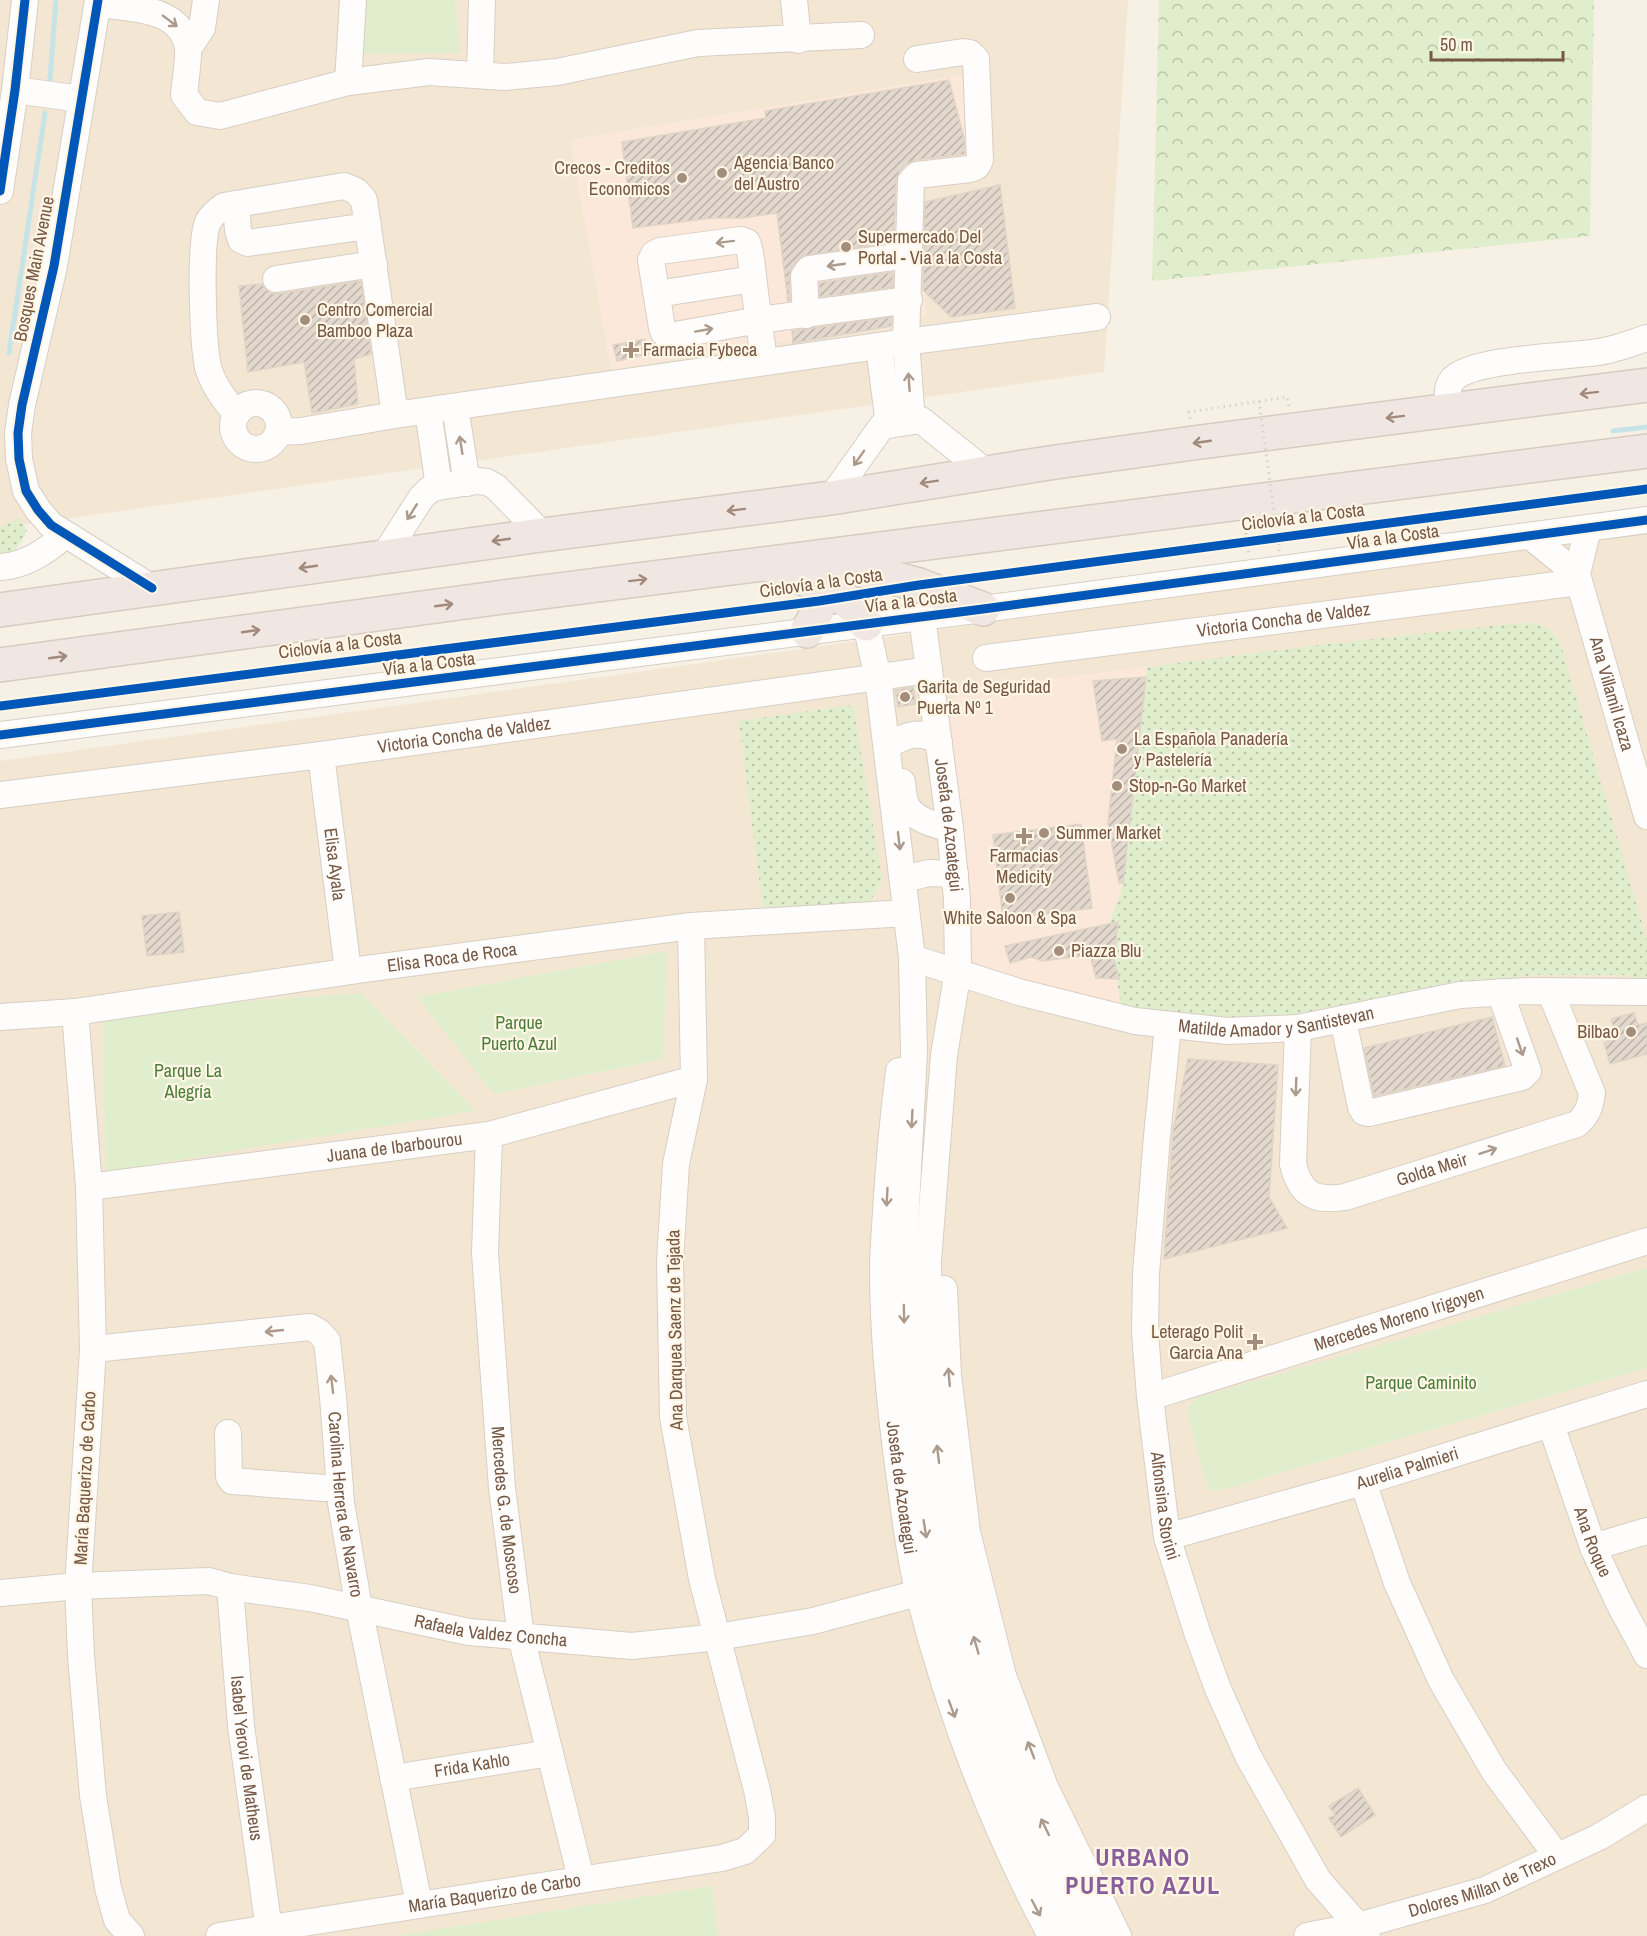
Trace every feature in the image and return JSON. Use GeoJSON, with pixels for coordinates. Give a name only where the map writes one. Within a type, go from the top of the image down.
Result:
{"type":"FeatureCollection","features":[{"type":"Feature","properties":{"kind":"highway"},"geometry":{"type":"LineString","coordinates":[[0,610],[384,556],[831,498],[1215,440],[1647,386]]}},
{"type":"Feature","properties":{"kind":"highway"},"geometry":{"type":"LineString","coordinates":[[815,570],[1241,502],[1647,451]]}},
{"type":"Feature","properties":{"kind":"highway"},"geometry":{"type":"LineString","coordinates":[[0,665],[484,599],[768,564],[919,585],[983,609]]}},
{"type":"Feature","properties":{"kind":"highway"},"geometry":{"type":"LineString","coordinates":[[815,570],[841,597],[861,613],[866,624]]}},
{"type":"Feature","properties":{"kind":"highway"},"geometry":{"type":"LineString","coordinates":[[807,631],[819,610],[815,570]]}},
{"type":"Feature","properties":{"kind":"street"},"geometry":{"type":"LineString","coordinates":[[0,190],[3,140],[25,0]]}},
{"type":"Feature","properties":{"kind":"street"},"geometry":{"type":"LineString","coordinates":[[188,49],[202,28],[206,0]]}},
{"type":"Feature","properties":{"kind":"street"},"geometry":{"type":"LineString","coordinates":[[348,82],[353,0]]}},
{"type":"Feature","properties":{"kind":"street"},"geometry":{"type":"LineString","coordinates":[[480,75],[482,0]]}},
{"type":"Feature","properties":{"kind":"street"},"geometry":{"type":"LineString","coordinates":[[794,0],[798,40]]}},
{"type":"Feature","properties":{"kind":"street"},"geometry":{"type":"LineString","coordinates":[[98,2],[163,15],[174,22],[181,30],[188,49],[184,95],[197,112],[220,116],[348,82],[429,72],[505,77],[557,72],[698,43],[798,40],[861,35]]}},
{"type":"Feature","properties":{"kind":"street","name":"Bosques Main Avenue"},"geometry":{"type":"LineString","coordinates":[[98,2],[54,266],[11,404],[18,433],[19,459],[26,491],[38,510],[51,525],[65,535],[152,588]]}},
{"type":"Feature","properties":{"kind":"street"},"geometry":{"type":"LineString","coordinates":[[900,423],[909,300],[911,181],[917,176],[977,166],[980,160],[976,59],[970,53],[963,52],[917,59]]}},
{"type":"Feature","properties":{"kind":"street"},"geometry":{"type":"LineString","coordinates":[[9,105],[81,99]]}},
{"type":"Feature","properties":{"kind":"street"},"geometry":{"type":"LineString","coordinates":[[237,414],[215,386],[208,365],[203,300],[204,238],[208,221],[218,210],[236,204],[344,186],[356,191],[364,200],[395,415]]}},
{"type":"Feature","properties":{"kind":"street"},"geometry":{"type":"LineString","coordinates":[[236,204],[241,240],[248,243],[368,226]]}},
{"type":"Feature","properties":{"kind":"street"},"geometry":{"type":"LineString","coordinates":[[764,362],[759,320],[749,248],[747,242],[741,240],[660,251],[654,254],[651,260],[662,328],[664,333],[670,336],[759,320],[909,300]]}},
{"type":"Feature","properties":{"kind":"street"},"geometry":{"type":"LineString","coordinates":[[806,315],[804,276],[809,269],[909,255]]}},
{"type":"Feature","properties":{"kind":"street"},"geometry":{"type":"LineString","coordinates":[[276,279],[374,264]]}},
{"type":"Feature","properties":{"kind":"street"},"geometry":{"type":"LineString","coordinates":[[657,294],[753,279]]}},
{"type":"Feature","properties":{"kind":"street"},"geometry":{"type":"LineString","coordinates":[[279,432],[301,431],[395,415],[764,362],[1097,317]]}},
{"type":"Feature","properties":{"kind":"street"},"geometry":{"type":"LineString","coordinates":[[1449,410],[1448,387],[1463,373],[1484,366],[1600,352],[1647,338]]}},
{"type":"Feature","properties":{"kind":"street"},"geometry":{"type":"LineString","coordinates":[[879,346],[900,423]]}},
{"type":"Feature","properties":{"kind":"street"},"geometry":{"type":"LineString","coordinates":[[259,403],[272,408],[279,418],[279,432],[267,447],[257,449],[248,447],[239,441],[234,433],[233,423],[237,414],[246,405],[259,403]]}},
{"type":"Feature","properties":{"kind":"street"},"geometry":{"type":"LineString","coordinates":[[455,407],[467,483]]}},
{"type":"Feature","properties":{"kind":"street"},"geometry":{"type":"LineString","coordinates":[[428,411],[439,487]]}},
{"type":"Feature","properties":{"kind":"street"},"geometry":{"type":"LineString","coordinates":[[831,498],[882,426],[900,423],[921,420],[987,473]]}},
{"type":"Feature","properties":{"kind":"street"},"geometry":{"type":"LineString","coordinates":[[384,556],[429,490],[467,483],[487,482],[496,487],[543,535]]}},
{"type":"Feature","properties":{"kind":"street","name":"Vía a la Costa"},"geometry":{"type":"LineString","coordinates":[[0,735],[983,609],[1647,520]]}},
{"type":"Feature","properties":{"kind":"street","name":"Ana Villamil Icaza"},"geometry":{"type":"LineString","coordinates":[[1588,528],[1578,578],[1647,816]]}},
{"type":"Feature","properties":{"kind":"street"},"geometry":{"type":"LineString","coordinates":[[0,567],[32,559],[51,548],[65,535]]}},
{"type":"Feature","properties":{"kind":"street"},"geometry":{"type":"LineString","coordinates":[[1530,536],[1578,578]]}},
{"type":"Feature","properties":{"kind":"street","name":"Victoria Concha de Valdez"},"geometry":{"type":"LineString","coordinates":[[986,658],[1578,578]]}},
{"type":"Feature","properties":{"kind":"street","name":"Josefa de Azoategui"},"geometry":{"type":"LineString","coordinates":[[922,616],[957,899],[958,971],[937,1123],[928,1250],[930,1383],[949,1534],[947,1696],[990,1812],[1051,1936]]}},
{"type":"Feature","properties":{"kind":"street","name":"Josefa de Azoategui"},"geometry":{"type":"LineString","coordinates":[[866,624],[878,678],[912,958],[914,1052],[903,1264],[904,1329],[916,1469],[926,1537],[987,1682],[1027,1792],[1098,1936]]}},
{"type":"Feature","properties":{"kind":"street","name":"Victoria Concha de Valdez"},"geometry":{"type":"LineString","coordinates":[[0,795],[321,755],[929,670]]}},
{"type":"Feature","properties":{"kind":"street"},"geometry":{"type":"LineString","coordinates":[[939,742],[930,735],[914,734],[901,738],[887,750],[900,766],[904,800],[910,812],[928,822],[950,828]]}},
{"type":"Feature","properties":{"kind":"street","name":"Elisa Ayala"},"geometry":{"type":"LineString","coordinates":[[321,755],[348,971]]}},
{"type":"Feature","properties":{"kind":"street"},"geometry":{"type":"LineString","coordinates":[[904,879],[929,873],[955,874]]}},
{"type":"Feature","properties":{"kind":"street","name":"Elisa Roca de Roca"},"geometry":{"type":"LineString","coordinates":[[0,1017],[75,1012],[348,971],[691,926],[906,913]]}},
{"type":"Feature","properties":{"kind":"street","name":"Ana Darquea Saenz de Tejada"},"geometry":{"type":"LineString","coordinates":[[691,926],[694,1079],[675,1175],[670,1261],[673,1417],[702,1579],[757,1790],[762,1817],[762,1835]]}},
{"type":"Feature","properties":{"kind":"street","name":"Matilde Amador y Santistevan"},"geometry":{"type":"LineString","coordinates":[[912,958],[1019,992],[1135,1021],[1228,1031],[1298,1028],[1460,995],[1550,991],[1647,992]]}},
{"type":"Feature","properties":{"kind":"street","name":"Golda Meir"},"geometry":{"type":"LineString","coordinates":[[1298,1028],[1293,1164],[1297,1181],[1302,1188],[1315,1196],[1345,1197],[1577,1124],[1586,1116],[1592,1093],[1550,991]]}},
{"type":"Feature","properties":{"kind":"street"},"geometry":{"type":"LineString","coordinates":[[1343,1019],[1361,1107],[1364,1112],[1369,1113],[1522,1077],[1526,1074],[1528,1071],[1500,992]]}},
{"type":"Feature","properties":{"kind":"street","name":"María Baquerizo de Carbo"},"geometry":{"type":"LineString","coordinates":[[75,1012],[89,1187],[93,1349],[78,1586],[81,1656],[93,1796],[108,1888],[117,1920],[131,1936]]}},
{"type":"Feature","properties":{"kind":"street","name":"Alfonsina Storini"},"geometry":{"type":"LineString","coordinates":[[1168,1026],[1146,1274],[1145,1332],[1150,1397],[1167,1537],[1218,1689],[1248,1756],[1318,1881],[1363,1931]]}},
{"type":"Feature","properties":{"kind":"street","name":"Juana de Ibarbourou"},"geometry":{"type":"LineString","coordinates":[[89,1187],[489,1135],[694,1079]]}},
{"type":"Feature","properties":{"kind":"street","name":"Mercedes G. de Moscoso"},"geometry":{"type":"LineString","coordinates":[[489,1135],[485,1253],[502,1488],[521,1636],[581,1878]]}},
{"type":"Feature","properties":{"kind":"street","name":"Mercedes Moreno Irigoyen"},"geometry":{"type":"LineString","coordinates":[[1150,1397],[1647,1241]]}},
{"type":"Feature","properties":{"kind":"street","name":"Carolina Herrera de Navarro"},"geometry":{"type":"LineString","coordinates":[[93,1349],[310,1327],[319,1332],[327,1341],[340,1487],[359,1608],[419,1904]]}},
{"type":"Feature","properties":{"kind":"street","name":"Aurelia Palmieri"},"geometry":{"type":"LineString","coordinates":[[1167,1537],[1364,1482],[1647,1394]]}},
{"type":"Feature","properties":{"kind":"street","name":"Ana Roque"},"geometry":{"type":"LineString","coordinates":[[1551,1425],[1593,1547],[1647,1655]]}},
{"type":"Feature","properties":{"kind":"street"},"geometry":{"type":"LineString","coordinates":[[228,1433],[229,1477],[232,1481],[324,1488],[340,1487]]}},
{"type":"Feature","properties":{"kind":"street"},"geometry":{"type":"LineString","coordinates":[[1364,1482],[1397,1583],[1440,1680],[1494,1771],[1557,1856]]}},
{"type":"Feature","properties":{"kind":"street"},"geometry":{"type":"LineString","coordinates":[[1593,1547],[1647,1531]]}},
{"type":"Feature","properties":{"kind":"street","name":"Rafaela Valdez Concha"},"geometry":{"type":"LineString","coordinates":[[0,1593],[78,1586],[209,1581],[230,1587],[310,1598],[469,1632],[632,1646],[718,1637],[813,1621],[948,1585]]}},
{"type":"Feature","properties":{"kind":"street","name":"Josefa de Azoategui"},"geometry":{"type":"LineString","coordinates":[[948,1585],[964,1690],[1004,1795],[1072,1936]]}},
{"type":"Feature","properties":{"kind":"street","name":"Josefa de Azoategui"},"geometry":{"type":"LineString","coordinates":[[948,1585],[1003,1676],[1045,1787],[1119,1936]]}},
{"type":"Feature","properties":{"kind":"street","name":"Isabel Yerovi de Matheus"},"geometry":{"type":"LineString","coordinates":[[230,1587],[241,1726],[269,1929]]}},
{"type":"Feature","properties":{"kind":"street","name":"Frida Kahlo"},"geometry":{"type":"LineString","coordinates":[[393,1778],[550,1753]]}},
{"type":"Feature","properties":{"kind":"street","name":"Dolores Millan de Trexo"},"geometry":{"type":"LineString","coordinates":[[1307,1936],[1363,1931],[1485,1890],[1599,1837],[1647,1808]]}},
{"type":"Feature","properties":{"kind":"street","name":"María Baquerizo de Carbo"},"geometry":{"type":"LineString","coordinates":[[219,1936],[269,1929],[317,1929],[419,1904],[722,1858],[745,1851],[762,1835]]}},
{"type":"Feature","properties":{"kind":"path"},"geometry":{"type":"LineString","coordinates":[[1259,401],[1280,556]]}},
{"type":"Feature","properties":{"kind":"path"},"geometry":{"type":"LineString","coordinates":[[1241,502],[1250,560]]}},
{"type":"Feature","properties":{"kind":"shaded area"},"geometry":{"type":"Polygon","coordinates":[[[0,0],[1128,0],[1104,372],[0,528],[0,0]]]}},
{"type":"Feature","properties":{"kind":"shaded area"},"geometry":{"type":"Polygon","coordinates":[[[962,75],[975,160],[908,176],[927,317],[611,370],[570,140],[962,75]]]}},
{"type":"Feature","properties":{"kind":"shaded area"},"geometry":{"type":"Polygon","coordinates":[[[1647,531],[1647,1936],[0,1936],[0,761],[1647,531]]]}},
{"type":"Feature","properties":{"kind":"shaded area"},"geometry":{"type":"Polygon","coordinates":[[[1147,667],[1121,893],[1109,923],[1121,1007],[988,976],[976,967],[966,945],[948,720],[950,701],[959,691],[967,689],[1147,667]]]}},
{"type":"Feature","properties":{"kind":"green space"},"geometry":{"type":"Polygon","coordinates":[[[364,0],[455,0],[460,53],[362,54],[364,0]]]}},
{"type":"Feature","properties":{"kind":"green space"},"geometry":{"type":"Polygon","coordinates":[[[1159,0],[1594,0],[1590,236],[1152,281],[1159,0]]]}},
{"type":"Feature","properties":{"kind":"green space"},"geometry":{"type":"Polygon","coordinates":[[[20,518],[27,530],[25,535],[14,551],[0,558],[0,527],[20,518]]]}},
{"type":"Feature","properties":{"kind":"green space"},"geometry":{"type":"Polygon","coordinates":[[[1520,623],[1546,627],[1554,634],[1562,648],[1647,941],[1647,977],[1640,980],[1626,975],[1532,975],[1440,988],[1325,1016],[1265,1021],[1183,1018],[1121,1007],[1109,923],[1121,893],[1147,667],[1520,623]]]}},
{"type":"Feature","properties":{"kind":"green space"},"geometry":{"type":"Polygon","coordinates":[[[853,705],[882,879],[869,904],[764,917],[739,721],[853,705]]]}},
{"type":"Feature","properties":{"kind":"green space","name":"Parque Puerto Azul"},"geometry":{"type":"Polygon","coordinates":[[[667,951],[663,1059],[494,1094],[417,997],[667,951]]]}},
{"type":"Feature","properties":{"kind":"green space","name":"Parque La Alegría"},"geometry":{"type":"Polygon","coordinates":[[[361,993],[476,1111],[106,1172],[102,1012],[361,993]]]}},
{"type":"Feature","properties":{"kind":"green space","name":"Parque Caminito"},"geometry":{"type":"Polygon","coordinates":[[[1647,1268],[1647,1368],[1218,1491],[1208,1490],[1187,1412],[1196,1398],[1647,1268]]]}},
{"type":"Feature","properties":{"kind":"green space"},"geometry":{"type":"Polygon","coordinates":[[[712,1886],[718,1936],[395,1936],[712,1886]]]}},
{"type":"Feature","properties":{"kind":"building","name":"Supermercado Del Portal - Via a la Costa"},"geometry":{"type":"Polygon","coordinates":[[[949,80],[964,138],[965,154],[915,160],[906,164],[896,181],[894,242],[802,256],[792,267],[789,276],[790,301],[788,301],[777,213],[633,228],[622,142],[766,118],[765,111],[949,80]]]}},
{"type":"Feature","properties":{"kind":"building"},"geometry":{"type":"Polygon","coordinates":[[[1000,185],[1015,308],[951,317],[923,290],[925,202],[1000,185]]]}},
{"type":"Feature","properties":{"kind":"building"},"geometry":{"type":"Polygon","coordinates":[[[893,272],[893,287],[820,297],[819,283],[893,272]]]}},
{"type":"Feature","properties":{"kind":"building","name":"Centro Comercial Bamboo Plaza"},"geometry":{"type":"Polygon","coordinates":[[[361,281],[371,354],[354,359],[358,404],[312,413],[304,362],[248,372],[239,286],[262,284],[270,293],[278,294],[361,281]]]}},
{"type":"Feature","properties":{"kind":"building"},"geometry":{"type":"Polygon","coordinates":[[[892,317],[891,326],[793,343],[792,331],[892,317]]]}},
{"type":"Feature","properties":{"kind":"building","name":"Farmacia Fybeca"},"geometry":{"type":"Polygon","coordinates":[[[645,339],[649,354],[617,361],[613,345],[645,339]]]}},
{"type":"Feature","properties":{"kind":"building"},"geometry":{"type":"Polygon","coordinates":[[[1146,677],[1123,883],[1119,883],[1108,823],[1117,739],[1102,741],[1093,681],[1146,677]]]}},
{"type":"Feature","properties":{"kind":"building","name":"Garita de Seguridad Puerta Nº 1"},"geometry":{"type":"Polygon","coordinates":[[[913,687],[916,704],[898,707],[895,690],[913,687]]]}},
{"type":"Feature","properties":{"kind":"building"},"geometry":{"type":"Polygon","coordinates":[[[1081,824],[1092,908],[1003,919],[993,835],[1081,824]]]}},
{"type":"Feature","properties":{"kind":"building"},"geometry":{"type":"Polygon","coordinates":[[[179,912],[184,952],[147,956],[142,916],[179,912]]]}},
{"type":"Feature","properties":{"kind":"building","name":"Piazza Blu"},"geometry":{"type":"Polygon","coordinates":[[[1118,922],[1114,960],[1119,979],[1096,978],[1090,955],[1042,961],[1031,957],[1010,963],[1005,946],[1118,922]]]}},
{"type":"Feature","properties":{"kind":"building","name":"Bilbao"},"geometry":{"type":"Polygon","coordinates":[[[1634,1013],[1638,1025],[1647,1023],[1647,1054],[1610,1064],[1604,1042],[1617,1039],[1611,1019],[1634,1013]]]}},
{"type":"Feature","properties":{"kind":"building"},"geometry":{"type":"Polygon","coordinates":[[[1492,1017],[1505,1066],[1374,1096],[1364,1048],[1492,1017]]]}},
{"type":"Feature","properties":{"kind":"building"},"geometry":{"type":"Polygon","coordinates":[[[1188,1059],[1278,1065],[1269,1197],[1287,1228],[1164,1259],[1173,1130],[1188,1059]]]}},
{"type":"Feature","properties":{"kind":"building"},"geometry":{"type":"Polygon","coordinates":[[[1358,1788],[1375,1815],[1341,1837],[1329,1818],[1335,1815],[1329,1806],[1358,1788]]]}},
{"type":"Feature","properties":{"kind":"waterway"},"geometry":{"type":"LineString","coordinates":[[50,79],[56,0]]}},
{"type":"Feature","properties":{"kind":"waterway"},"geometry":{"type":"LineString","coordinates":[[9,353],[45,113]]}},
{"type":"Feature","properties":{"kind":"waterway"},"geometry":{"type":"LineString","coordinates":[[1613,431],[1647,427]]}},
{"type":"Feature","properties":{"kind":"cycle path"},"geometry":{"type":"LineString","coordinates":[[0,191],[25,0]]}},
{"type":"Feature","properties":{"kind":"cycle path"},"geometry":{"type":"LineString","coordinates":[[98,0],[54,266],[22,405],[18,433],[19,459],[26,491],[51,525],[152,588]]}},
{"type":"Feature","properties":{"kind":"cycle path","name":"Ciclovía a la Costa"},"geometry":{"type":"LineString","coordinates":[[0,706],[819,601],[919,585],[1647,489]]}},
{"type":"Feature","properties":{"kind":"cycle path"},"geometry":{"type":"LineString","coordinates":[[0,735],[983,609],[1647,520]]}},
{"type":"Feature","properties":{"kind":"place","name":"Agencia Banco del Austro"},"geometry":{"type":"Point","coordinates":[722,173]}},
{"type":"Feature","properties":{"kind":"place","name":"Crecos - Creditos Economicos"},"geometry":{"type":"Point","coordinates":[682,178]}},
{"type":"Feature","properties":{"kind":"place","name":"Supermercado Del Portal - Via a la Costa"},"geometry":{"type":"Point","coordinates":[846,247]}},
{"type":"Feature","properties":{"kind":"place","name":"Centro Comercial Bamboo Plaza"},"geometry":{"type":"Point","coordinates":[305,320]}},
{"type":"Feature","properties":{"kind":"place","name":"Farmacia Fybeca"},"geometry":{"type":"Point","coordinates":[631,350]}},
{"type":"Feature","properties":{"kind":"place","name":"Garita de Seguridad Puerta Nº 1"},"geometry":{"type":"Point","coordinates":[905,697]}},
{"type":"Feature","properties":{"kind":"place","name":"La Española Panadería y Pastelería"},"geometry":{"type":"Point","coordinates":[1122,749]}},
{"type":"Feature","properties":{"kind":"place","name":"Stop-n-Go Market"},"geometry":{"type":"Point","coordinates":[1117,786]}},
{"type":"Feature","properties":{"kind":"place","name":"Summer Market"},"geometry":{"type":"Point","coordinates":[1044,833]}},
{"type":"Feature","properties":{"kind":"place","name":"Farmacias Medicity"},"geometry":{"type":"Point","coordinates":[1024,836]}},
{"type":"Feature","properties":{"kind":"place","name":"White Saloon & Spa"},"geometry":{"type":"Point","coordinates":[1010,898]}},
{"type":"Feature","properties":{"kind":"place","name":"Piazza Blu"},"geometry":{"type":"Point","coordinates":[1059,951]}},
{"type":"Feature","properties":{"kind":"place","name":"Bilbao"},"geometry":{"type":"Point","coordinates":[1631,1032]}},
{"type":"Feature","properties":{"kind":"place","name":"Leterago Polit Garcia Ana"},"geometry":{"type":"Point","coordinates":[1255,1342]}},
{"type":"Feature","properties":{"kind":"district","name":"URBANO PUERTO AZUL"},"geometry":{"type":"Point","coordinates":[1143,1872]}}]}
